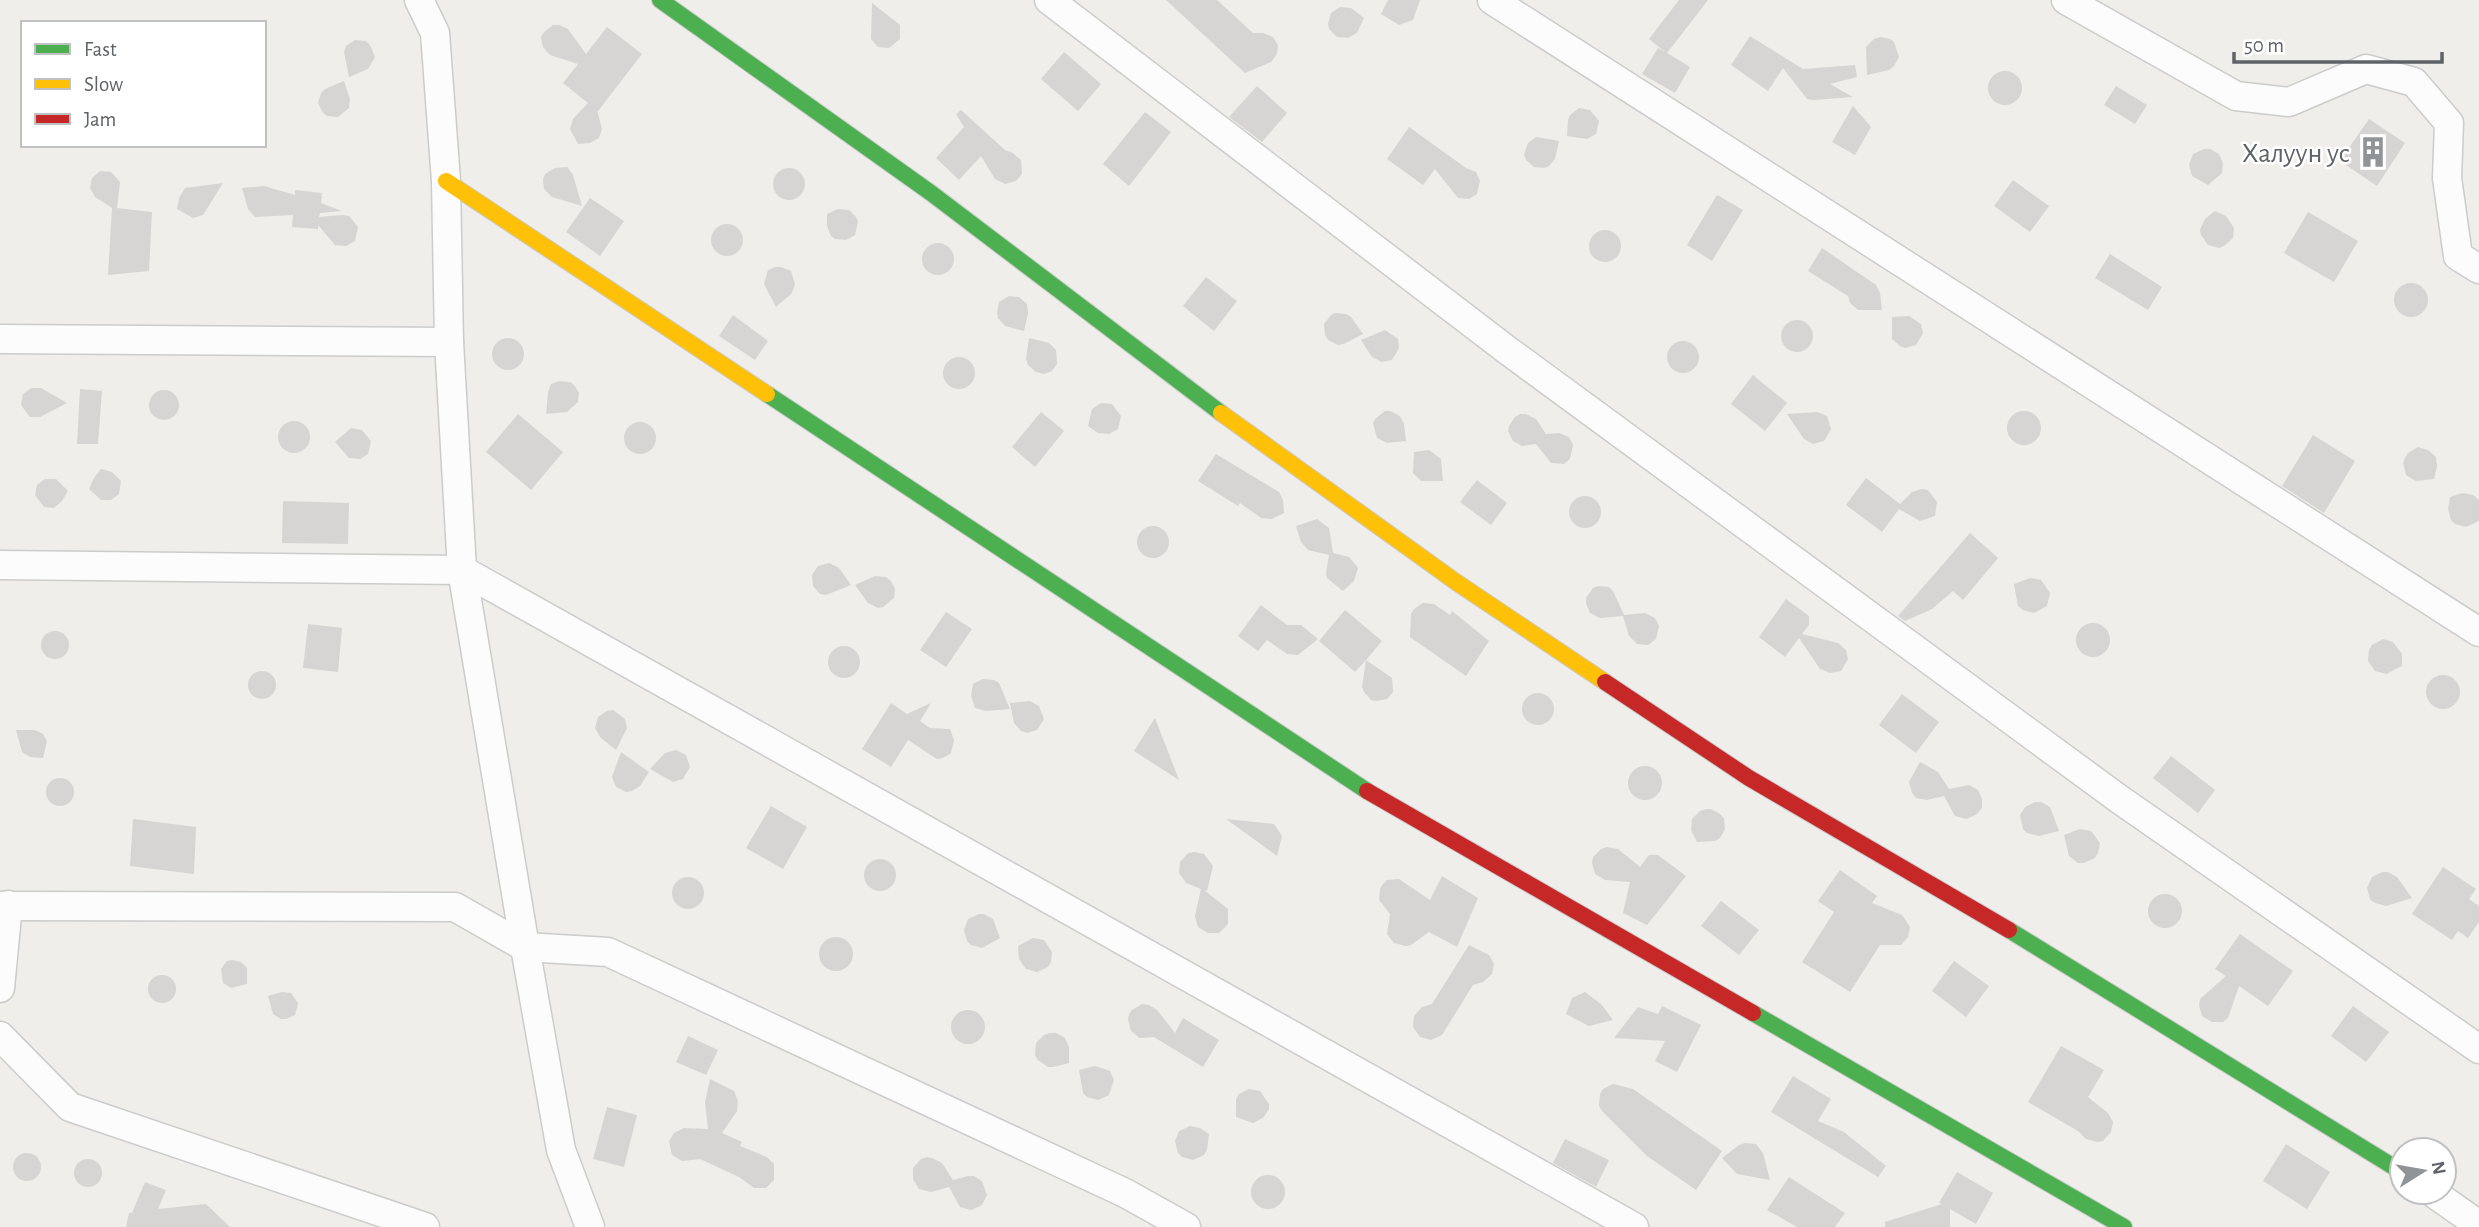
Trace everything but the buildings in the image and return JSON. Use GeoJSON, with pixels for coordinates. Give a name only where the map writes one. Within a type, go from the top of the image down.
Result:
{"type":"FeatureCollection","features":[{"type":"Feature","properties":{"kind":"street"},"geometry":{"type":"LineString","coordinates":[[419,0],[435,33],[446,181],[449,342],[461,569],[561,1150],[590,1227]]}},
{"type":"Feature","properties":{"kind":"street"},"geometry":{"type":"LineString","coordinates":[[660,0],[931,194],[1190,391],[1490,605],[1749,778],[2045,951],[2388,1163]]}},
{"type":"Feature","properties":{"kind":"street"},"geometry":{"type":"LineString","coordinates":[[1049,0],[1507,350],[2119,799],[2479,1049]]}},
{"type":"Feature","properties":{"kind":"street"},"geometry":{"type":"LineString","coordinates":[[1492,0],[2479,632]]}},
{"type":"Feature","properties":{"kind":"street"},"geometry":{"type":"LineString","coordinates":[[2066,0],[2236,96],[2290,102],[2366,69],[2414,82],[2449,123],[2447,178],[2458,256],[2479,269]]}},
{"type":"Feature","properties":{"kind":"street"},"geometry":{"type":"LineString","coordinates":[[446,181],[1354,783],[2124,1227]]}},
{"type":"Feature","properties":{"kind":"street"},"geometry":{"type":"LineString","coordinates":[[0,340],[449,342]]}},
{"type":"Feature","properties":{"kind":"street"},"geometry":{"type":"LineString","coordinates":[[0,565],[461,569],[1634,1227]]}},
{"type":"Feature","properties":{"kind":"street"},"geometry":{"type":"LineString","coordinates":[[0,988],[4,905],[455,907],[524,947],[608,952],[1125,1193],[1186,1227]]}},
{"type":"Feature","properties":{"kind":"street"},"geometry":{"type":"LineString","coordinates":[[0,1036],[70,1107],[425,1227]]}},
{"type":"Feature","properties":{"kind":"street"},"geometry":{"type":"LineString","coordinates":[[2452,1206],[2479,1225]]}},
{"type":"Feature","properties":{"kind":"traffic: fast"},"geometry":{"type":"LineString","coordinates":[[660,0],[931,193],[1221,413]]}},
{"type":"Feature","properties":{"kind":"traffic: fast"},"geometry":{"type":"LineString","coordinates":[[767,394],[1367,791]]}},
{"type":"Feature","properties":{"kind":"traffic: fast"},"geometry":{"type":"LineString","coordinates":[[2009,930],[2388,1163]]}},
{"type":"Feature","properties":{"kind":"traffic: fast"},"geometry":{"type":"LineString","coordinates":[[1753,1013],[2124,1227]]}},
{"type":"Feature","properties":{"kind":"traffic: slow"},"geometry":{"type":"LineString","coordinates":[[446,181],[767,394]]}},
{"type":"Feature","properties":{"kind":"traffic: slow"},"geometry":{"type":"LineString","coordinates":[[1221,413],[1456,582],[1605,682]]}},
{"type":"Feature","properties":{"kind":"traffic: jam"},"geometry":{"type":"LineString","coordinates":[[1605,682],[1749,778],[2009,930]]}},
{"type":"Feature","properties":{"kind":"traffic: jam"},"geometry":{"type":"LineString","coordinates":[[1367,791],[1753,1013]]}},
{"type":"Feature","properties":{"kind":"place","name":"Халуун ус"},"geometry":{"type":"Point","coordinates":[2373,152]}}]}
